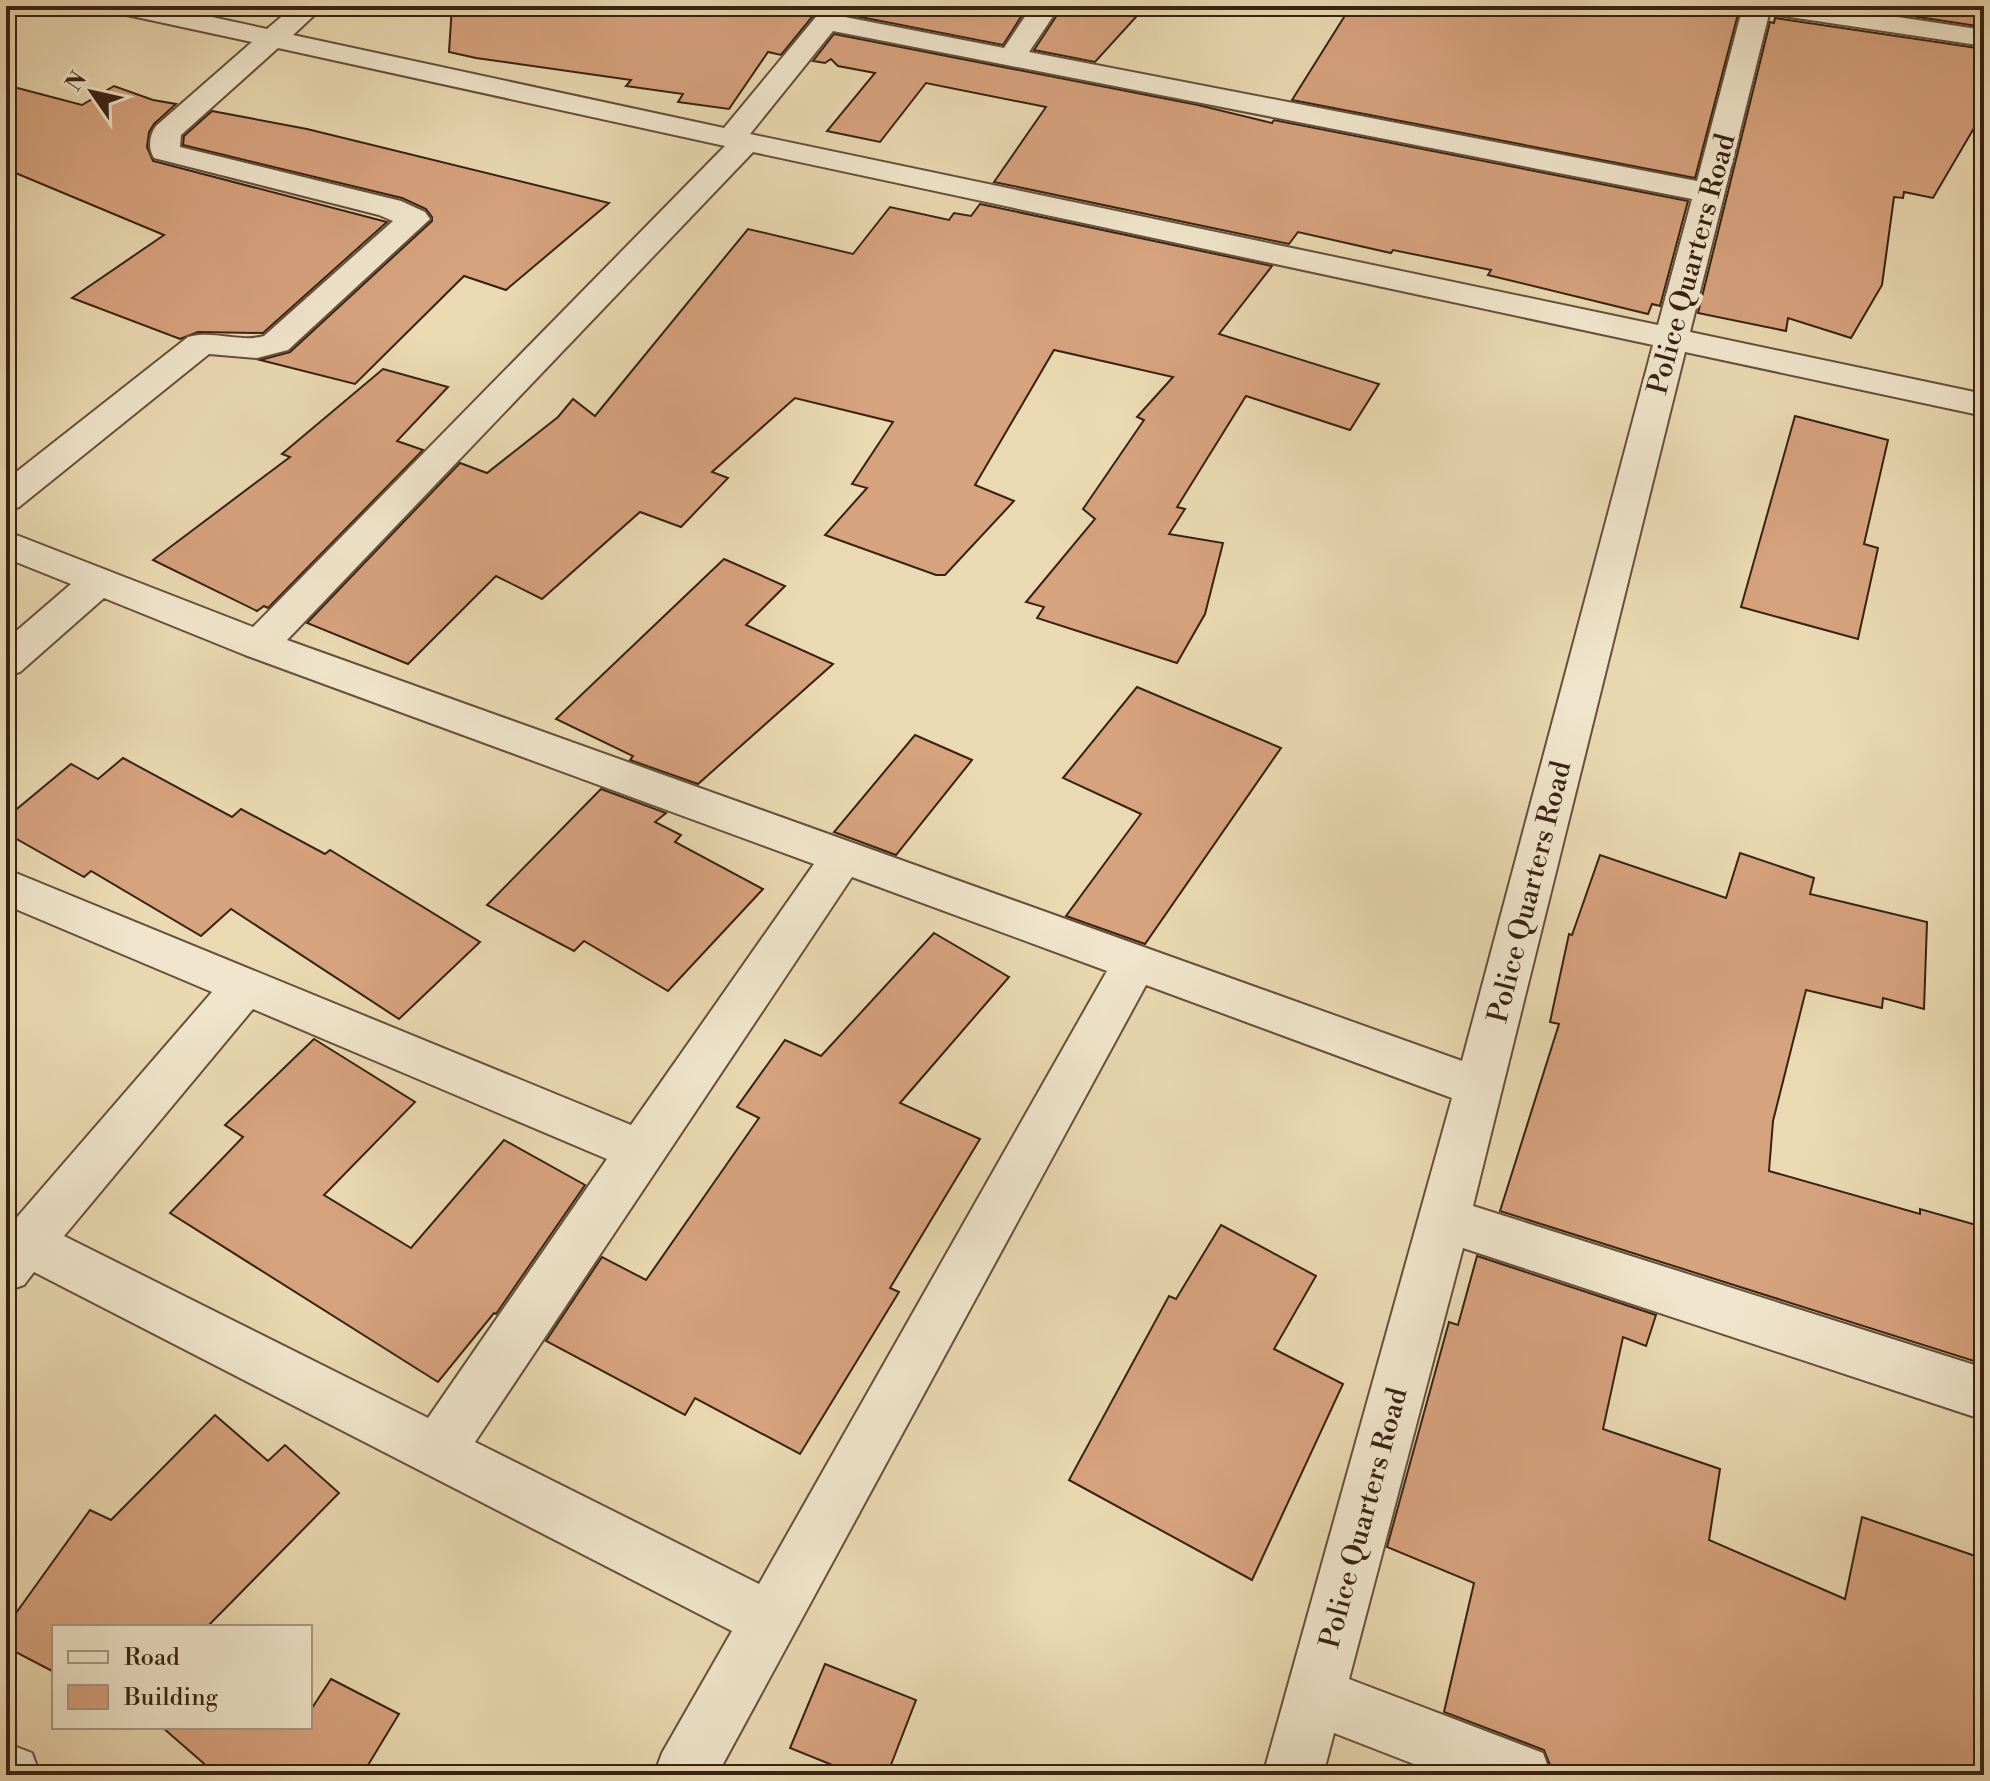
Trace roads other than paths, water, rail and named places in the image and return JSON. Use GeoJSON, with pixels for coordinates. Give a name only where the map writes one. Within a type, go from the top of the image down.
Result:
{"type":"FeatureCollection","features":[{"type":"Feature","properties":{"kind":"street"},"geometry":{"type":"LineString","coordinates":[[123,6],[1984,405]]}},
{"type":"Feature","properties":{"kind":"street"},"geometry":{"type":"LineString","coordinates":[[6,499],[200,344],[215,342],[261,351],[276,343],[414,219],[390,208],[165,152],[166,132],[310,6]]}},
{"type":"Feature","properties":{"kind":"street"},"geometry":{"type":"LineString","coordinates":[[1012,57],[1046,6]]}},
{"type":"Feature","properties":{"kind":"street","name":"Police Quarters Road"},"geometry":{"type":"LineString","coordinates":[[1293,1775],[1445,1220],[1757,6]]}},
{"type":"Feature","properties":{"kind":"street"},"geometry":{"type":"LineString","coordinates":[[1770,6],[1984,38]]}},
{"type":"Feature","properties":{"kind":"street"},"geometry":{"type":"LineString","coordinates":[[259,645],[739,139],[834,14],[1012,57],[1711,193]]}},
{"type":"Feature","properties":{"kind":"street"},"geometry":{"type":"LineString","coordinates":[[6,544],[259,645],[1479,1087]]}},
{"type":"Feature","properties":{"kind":"street"},"geometry":{"type":"LineString","coordinates":[[6,662],[99,581]]}},
{"type":"Feature","properties":{"kind":"street"},"geometry":{"type":"LineString","coordinates":[[437,1452],[843,856]]}},
{"type":"Feature","properties":{"kind":"street"},"geometry":{"type":"LineString","coordinates":[[6,886],[641,1151]]}},
{"type":"Feature","properties":{"kind":"street"},"geometry":{"type":"LineString","coordinates":[[684,1775],[1135,962]]}},
{"type":"Feature","properties":{"kind":"street"},"geometry":{"type":"LineString","coordinates":[[245,986],[16,1256],[437,1452],[770,1620]]}},
{"type":"Feature","properties":{"kind":"street"},"geometry":{"type":"LineString","coordinates":[[1445,1220],[1984,1394]]}},
{"type":"Feature","properties":{"kind":"street"},"geometry":{"type":"LineString","coordinates":[[1315,1696],[1521,1775]]}}]}
